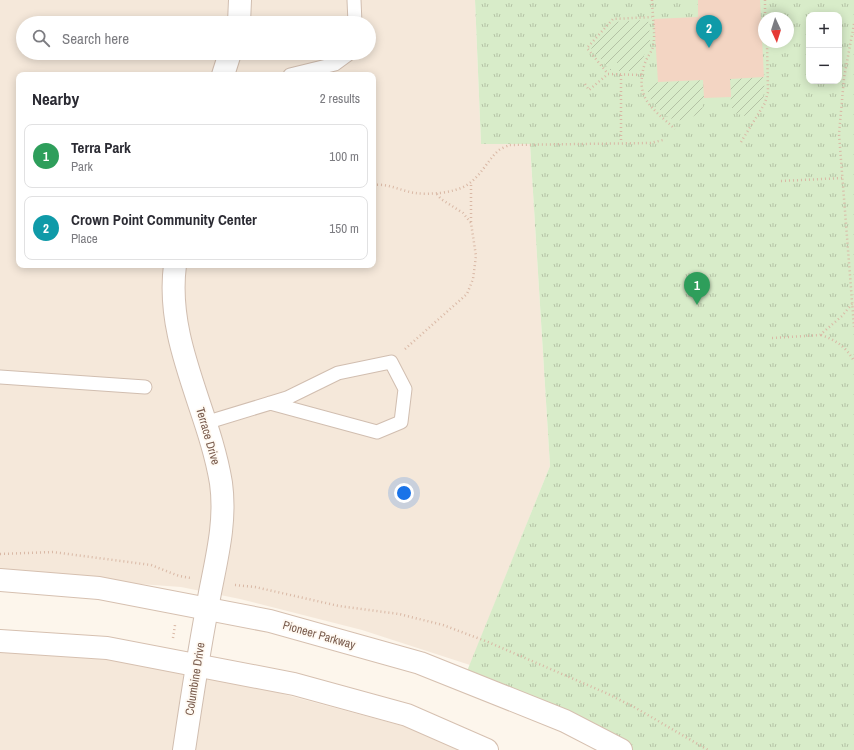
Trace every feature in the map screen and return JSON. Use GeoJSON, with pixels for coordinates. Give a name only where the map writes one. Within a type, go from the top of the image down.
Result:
{"type":"FeatureCollection","features":[{"type":"Feature","properties":{"kind":"street"},"geometry":{"type":"LineString","coordinates":[[239,16],[240,0]]}},
{"type":"Feature","properties":{"kind":"street"},"geometry":{"type":"LineString","coordinates":[[224,72],[228,60]]}},
{"type":"Feature","properties":{"kind":"street","name":"Terrace Drive"},"geometry":{"type":"LineString","coordinates":[[175,268],[174,304],[183,355],[205,423],[221,484],[222,532],[207,608]]}},
{"type":"Feature","properties":{"kind":"street","name":"Pioneer Parkway"},"geometry":{"type":"LineString","coordinates":[[0,580],[98,588],[270,621],[420,663],[565,721],[620,750]]}},
{"type":"Feature","properties":{"kind":"street","name":"Columbine Drive"},"geometry":{"type":"LineString","coordinates":[[184,750],[207,608]]}},
{"type":"Feature","properties":{"kind":"street"},"geometry":{"type":"LineString","coordinates":[[0,640],[107,648],[198,664],[294,684],[408,715],[487,750]]}},
{"type":"Feature","properties":{"kind":"lane"},"geometry":{"type":"LineString","coordinates":[[354,0],[355,16]]}},
{"type":"Feature","properties":{"kind":"lane"},"geometry":{"type":"LineString","coordinates":[[302,72],[335,64],[340,60]]}},
{"type":"Feature","properties":{"kind":"lane"},"geometry":{"type":"LineString","coordinates":[[205,423],[270,403],[287,398],[338,373],[391,362],[405,389],[401,422],[378,432],[270,403]]}},
{"type":"Feature","properties":{"kind":"lane"},"geometry":{"type":"LineString","coordinates":[[0,377],[145,387]]}},
{"type":"Feature","properties":{"kind":"path"},"geometry":{"type":"LineString","coordinates":[[652,0],[653,46],[646,58],[641,75],[644,97],[648,105],[675,129]]}},
{"type":"Feature","properties":{"kind":"path"},"geometry":{"type":"LineString","coordinates":[[765,0],[765,12]]}},
{"type":"Feature","properties":{"kind":"path"},"geometry":{"type":"LineString","coordinates":[[608,74],[587,48],[613,19],[652,18]]}},
{"type":"Feature","properties":{"kind":"path"},"geometry":{"type":"LineString","coordinates":[[854,24],[844,78],[840,127],[854,327]]}},
{"type":"Feature","properties":{"kind":"path"},"geometry":{"type":"LineString","coordinates":[[741,142],[765,103],[768,92],[767,48]]}},
{"type":"Feature","properties":{"kind":"path"},"geometry":{"type":"LineString","coordinates":[[585,84],[589,90],[608,74],[641,75]]}},
{"type":"Feature","properties":{"kind":"path"},"geometry":{"type":"LineString","coordinates":[[621,74],[621,143]]}},
{"type":"Feature","properties":{"kind":"path"},"geometry":{"type":"LineString","coordinates":[[376,185],[389,186],[416,193],[436,193],[466,186],[489,164],[498,150],[509,145],[651,143],[663,140]]}},
{"type":"Feature","properties":{"kind":"path"},"geometry":{"type":"LineString","coordinates":[[781,181],[843,178]]}},
{"type":"Feature","properties":{"kind":"path"},"geometry":{"type":"LineString","coordinates":[[391,362],[467,294],[473,280],[476,256],[471,223],[471,182]]}},
{"type":"Feature","properties":{"kind":"path"},"geometry":{"type":"LineString","coordinates":[[436,193],[441,199],[463,213],[471,223]]}},
{"type":"Feature","properties":{"kind":"path"},"geometry":{"type":"LineString","coordinates":[[850,268],[854,267]]}},
{"type":"Feature","properties":{"kind":"path"},"geometry":{"type":"LineString","coordinates":[[820,335],[842,316],[852,304]]}},
{"type":"Feature","properties":{"kind":"path"},"geometry":{"type":"LineString","coordinates":[[772,338],[820,335],[833,339],[848,350],[854,361]]}},
{"type":"Feature","properties":{"kind":"path"},"geometry":{"type":"LineString","coordinates":[[0,554],[61,553],[151,565],[179,576],[255,587],[339,606],[399,614],[443,625],[488,642],[606,693],[634,707],[708,750]]}},
{"type":"Feature","properties":{"kind":"path"},"geometry":{"type":"LineString","coordinates":[[172,642],[175,623]]}},
{"type":"Feature","properties":{"kind":"shaded area"},"geometry":{"type":"Polygon","coordinates":[[[0,0],[475,0],[481,144],[530,144],[550,466],[470,665],[362,630],[240,599],[181,587],[0,574],[0,0]]]}},
{"type":"Feature","properties":{"kind":"shaded area"},"geometry":{"type":"Polygon","coordinates":[[[0,649],[93,655],[234,681],[410,728],[463,750],[0,750],[0,649]]]}},
{"type":"Feature","properties":{"kind":"green space"},"geometry":{"type":"Polygon","coordinates":[[[475,0],[854,0],[854,750],[621,750],[463,681],[550,466],[530,144],[481,144],[475,0]]]}},
{"type":"Feature","properties":{"kind":"green space"},"geometry":{"type":"Polygon","coordinates":[[[643,20],[649,22],[650,44],[642,59],[639,71],[619,71],[619,63],[611,63],[611,71],[591,48],[614,22],[643,20]]]}},
{"type":"Feature","properties":{"kind":"green space"},"geometry":{"type":"Polygon","coordinates":[[[764,77],[763,100],[755,114],[744,116],[735,113],[731,106],[730,79],[764,77]]]}},
{"type":"Feature","properties":{"kind":"green space"},"geometry":{"type":"Polygon","coordinates":[[[703,80],[704,98],[702,111],[685,119],[678,120],[666,116],[648,96],[648,83],[703,80]]]}},
{"type":"Feature","properties":{"kind":"building"},"geometry":{"type":"Polygon","coordinates":[[[698,0],[760,0],[761,12],[758,12],[758,48],[762,48],[764,77],[730,79],[731,97],[704,98],[703,80],[658,82],[654,19],[698,17],[698,0]]]}},
{"type":"Feature","properties":{"kind":"place","name":"Crown Point Community Center"},"geometry":{"type":"Point","coordinates":[709,48]}},
{"type":"Feature","properties":{"kind":"place","name":"Terra Park"},"geometry":{"type":"Point","coordinates":[697,305]}}]}
